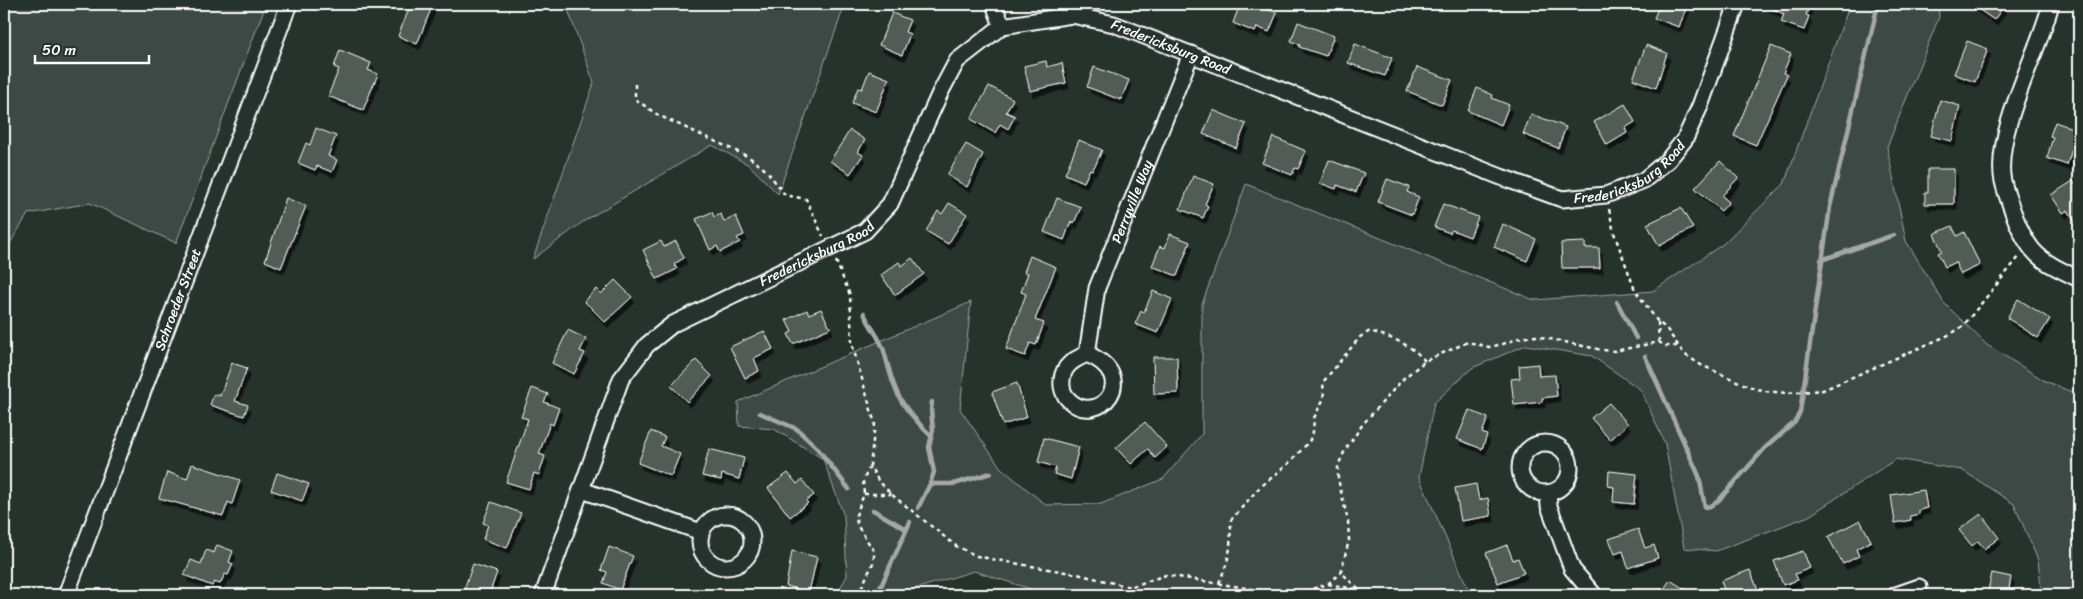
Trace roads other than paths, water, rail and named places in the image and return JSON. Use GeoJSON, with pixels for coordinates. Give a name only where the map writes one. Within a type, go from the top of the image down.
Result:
{"type":"FeatureCollection","features":[{"type":"Feature","properties":{"kind":"street","name":"Schroeder Street"},"geometry":{"type":"LineString","coordinates":[[66,595],[289,4]]}},
{"type":"Feature","properties":{"kind":"street"},"geometry":{"type":"LineString","coordinates":[[994,4],[1002,26]]}},
{"type":"Feature","properties":{"kind":"street","name":"Fredericksburg Road"},"geometry":{"type":"LineString","coordinates":[[542,595],[582,490],[621,379],[647,345],[673,324],[865,231],[890,204],[940,93],[957,61],[1002,26],[1072,14],[1114,24],[1501,177],[1562,198],[1606,195],[1644,180],[1668,160],[1685,139],[1700,106],[1737,4]]}},
{"type":"Feature","properties":{"kind":"street"},"geometry":{"type":"LineString","coordinates":[[2051,4],[2044,31],[2008,123],[2002,151],[2002,176],[2019,228],[2030,247],[2043,262],[2079,279]]}},
{"type":"Feature","properties":{"kind":"street","name":"Perryville Way"},"geometry":{"type":"LineString","coordinates":[[1087,354],[1097,288],[1190,54]]}},
{"type":"Feature","properties":{"kind":"street"},"geometry":{"type":"LineString","coordinates":[[582,490],[701,532]]}},
{"type":"Feature","properties":{"kind":"street"},"geometry":{"type":"LineString","coordinates":[[1548,493],[1549,506],[1572,569],[1594,595]]}},
{"type":"Feature","properties":{"kind":"street"},"geometry":{"type":"LineString","coordinates":[[1896,595],[1919,587]]}},
{"type":"Feature","properties":{"kind":"waterway"},"geometry":{"type":"LineString","coordinates":[[1645,356],[1699,476],[1705,507],[1711,506],[1718,501],[1765,448],[1795,422],[1800,412],[1830,207],[1878,4]]}},
{"type":"Feature","properties":{"kind":"waterway"},"geometry":{"type":"LineString","coordinates":[[1821,260],[1894,235]]}},
{"type":"Feature","properties":{"kind":"waterway"},"geometry":{"type":"LineString","coordinates":[[1617,302],[1636,338]]}},
{"type":"Feature","properties":{"kind":"waterway"},"geometry":{"type":"LineString","coordinates":[[864,313],[882,346],[895,389],[905,407],[932,437]]}},
{"type":"Feature","properties":{"kind":"waterway"},"geometry":{"type":"LineString","coordinates":[[918,508],[934,472],[929,447],[933,430],[932,402]]}},
{"type":"Feature","properties":{"kind":"waterway"},"geometry":{"type":"LineString","coordinates":[[760,413],[797,429],[817,448],[849,489]]}},
{"type":"Feature","properties":{"kind":"waterway"},"geometry":{"type":"LineString","coordinates":[[930,484],[954,484],[991,473]]}},
{"type":"Feature","properties":{"kind":"waterway"},"geometry":{"type":"LineString","coordinates":[[873,510],[906,529]]}},
{"type":"Feature","properties":{"kind":"waterway"},"geometry":{"type":"LineString","coordinates":[[877,595],[910,522]]}}]}
